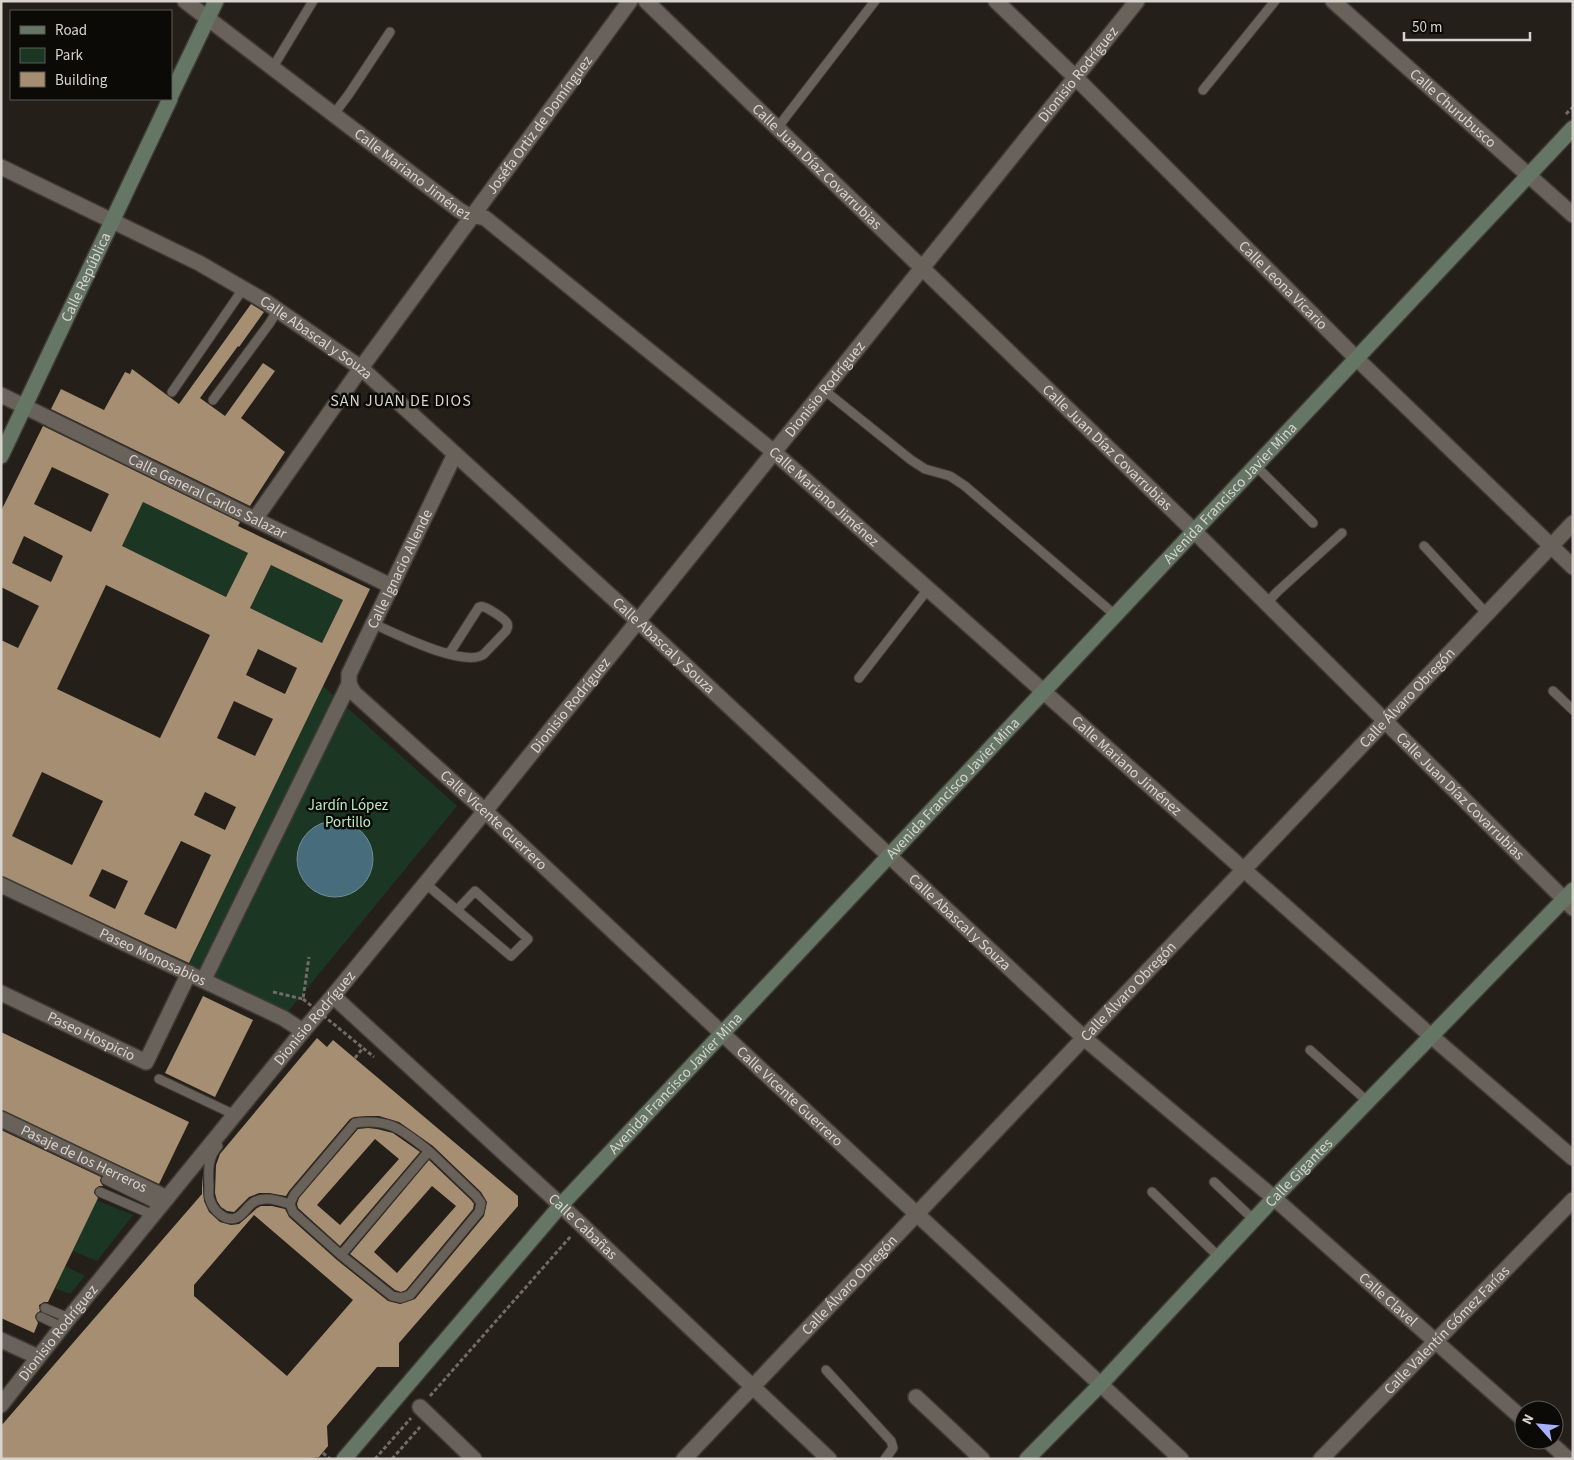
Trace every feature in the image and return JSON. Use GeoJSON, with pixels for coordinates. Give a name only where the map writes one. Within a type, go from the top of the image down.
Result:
{"type":"FeatureCollection","features":[{"type":"Feature","properties":{"kind":"main road"},"geometry":{"type":"LineString","coordinates":[[172,90],[175,76],[216,1]]}},
{"type":"Feature","properties":{"kind":"main road","name":"Calle República"},"geometry":{"type":"LineString","coordinates":[[1,456],[170,100]]}},
{"type":"Feature","properties":{"kind":"main road","name":"Avenida Francisco Javier Mina"},"geometry":{"type":"LineString","coordinates":[[344,1459],[561,1205],[1573,128]]}},
{"type":"Feature","properties":{"kind":"main road","name":"Calle Gigantes"},"geometry":{"type":"LineString","coordinates":[[1027,1459],[1367,1101],[1570,899]]}},
{"type":"Feature","properties":{"kind":"street","name":"Calle Mariano Jiménez"},"geometry":{"type":"LineString","coordinates":[[186,1],[460,210],[466,214],[486,218],[774,452],[1431,1036],[1573,1158]]}},
{"type":"Feature","properties":{"kind":"street","name":"Joséfa Ortiz de Domínguez"},"geometry":{"type":"LineString","coordinates":[[255,520],[360,368],[630,1]]}},
{"type":"Feature","properties":{"kind":"street","name":"Calle Juan Díaz Covarrubias"},"geometry":{"type":"LineString","coordinates":[[646,1],[1194,531],[1385,721],[1570,899]]}},
{"type":"Feature","properties":{"kind":"street","name":"Calle Leona Vicario"},"geometry":{"type":"LineString","coordinates":[[996,1],[1076,78],[1356,358],[1573,567]]}},
{"type":"Feature","properties":{"kind":"street","name":"Dionisio Rodríguez"},"geometry":{"type":"LineString","coordinates":[[1,1405],[253,1092],[486,811],[1137,1]]}},
{"type":"Feature","properties":{"kind":"street","name":"Calle Churubusco"},"geometry":{"type":"LineString","coordinates":[[1333,1],[1573,216]]}},
{"type":"Feature","properties":{"kind":"street","name":"Calle Abascal y Souza"},"geometry":{"type":"LineString","coordinates":[[1,167],[199,263],[278,310],[360,368],[638,622],[1084,1038],[1274,1198]]}},
{"type":"Feature","properties":{"kind":"street","name":"Calle General Carlos Salazar"},"geometry":{"type":"LineString","coordinates":[[1,395],[392,586]]}},
{"type":"Feature","properties":{"kind":"street","name":"Calle Ignacio Allende"},"geometry":{"type":"LineString","coordinates":[[207,979],[349,684],[349,674],[455,454]]}},
{"type":"Feature","properties":{"kind":"street","name":"Calle Álvaro Obregón"},"geometry":{"type":"LineString","coordinates":[[684,1459],[1573,524]]}},
{"type":"Feature","properties":{"kind":"street","name":"Calle Vicente Guerrero"},"geometry":{"type":"LineString","coordinates":[[349,684],[354,693],[486,811],[1181,1459]]}},
{"type":"Feature","properties":{"kind":"street","name":"Paseo Monosabios"},"geometry":{"type":"LineString","coordinates":[[1,885],[189,973],[207,979],[283,1018],[303,1031]]}},
{"type":"Feature","properties":{"kind":"street","name":"Paseo Hospicio"},"geometry":{"type":"LineString","coordinates":[[1,993],[146,1062],[189,973]]}},
{"type":"Feature","properties":{"kind":"street","name":"Calle Cabañas"},"geometry":{"type":"LineString","coordinates":[[333,996],[561,1205],[829,1459]]}},
{"type":"Feature","properties":{"kind":"street","name":"Pasaje de los Herreros"},"geometry":{"type":"LineString","coordinates":[[1,1119],[160,1206]]}},
{"type":"Feature","properties":{"kind":"street","name":"Calle Clavel"},"geometry":{"type":"LineString","coordinates":[[1274,1198],[1514,1411]]}},
{"type":"Feature","properties":{"kind":"street","name":"Calle Valentín Gómez Farías"},"geometry":{"type":"LineString","coordinates":[[1321,1459],[1573,1200]]}},
{"type":"Feature","properties":{"kind":"street"},"geometry":{"type":"LineString","coordinates":[[1,1340],[38,1357]]}},
{"type":"Feature","properties":{"kind":"street"},"geometry":{"type":"LineString","coordinates":[[916,1397],[982,1459]]}},
{"type":"Feature","properties":{"kind":"street"},"geometry":{"type":"LineString","coordinates":[[425,1412],[474,1459]]}},
{"type":"Feature","properties":{"kind":"street"},"geometry":{"type":"LineString","coordinates":[[1558,1450],[1568,1459]]}},
{"type":"Feature","properties":{"kind":"lane"},"geometry":{"type":"LineString","coordinates":[[273,67],[313,1]]}},
{"type":"Feature","properties":{"kind":"lane"},"geometry":{"type":"LineString","coordinates":[[778,127],[875,1]]}},
{"type":"Feature","properties":{"kind":"lane"},"geometry":{"type":"LineString","coordinates":[[1203,90],[1275,1]]}},
{"type":"Feature","properties":{"kind":"lane"},"geometry":{"type":"LineString","coordinates":[[334,114],[390,32]]}},
{"type":"Feature","properties":{"kind":"lane"},"geometry":{"type":"LineString","coordinates":[[172,392],[243,289]]}},
{"type":"Feature","properties":{"kind":"lane"},"geometry":{"type":"LineString","coordinates":[[213,400],[278,310]]}},
{"type":"Feature","properties":{"kind":"lane"},"geometry":{"type":"LineString","coordinates":[[824,390],[911,460],[925,469],[950,476],[965,486],[1115,615]]}},
{"type":"Feature","properties":{"kind":"lane"},"geometry":{"type":"LineString","coordinates":[[1256,465],[1313,523]]}},
{"type":"Feature","properties":{"kind":"lane"},"geometry":{"type":"LineString","coordinates":[[1266,604],[1342,533]]}},
{"type":"Feature","properties":{"kind":"lane"},"geometry":{"type":"LineString","coordinates":[[1424,546],[1487,614]]}},
{"type":"Feature","properties":{"kind":"lane"},"geometry":{"type":"LineString","coordinates":[[859,678],[928,589]]}},
{"type":"Feature","properties":{"kind":"lane"},"geometry":{"type":"LineString","coordinates":[[374,624],[412,642],[449,654],[473,658],[481,656],[506,631],[508,628],[507,623],[486,608],[478,607],[449,654]]}},
{"type":"Feature","properties":{"kind":"lane"},"geometry":{"type":"LineString","coordinates":[[1553,691],[1573,710]]}},
{"type":"Feature","properties":{"kind":"lane"},"geometry":{"type":"LineString","coordinates":[[426,884],[511,956],[528,939],[475,891],[457,910]]}},
{"type":"Feature","properties":{"kind":"lane"},"geometry":{"type":"LineString","coordinates":[[1310,1050],[1367,1101]]}},
{"type":"Feature","properties":{"kind":"lane"},"geometry":{"type":"LineString","coordinates":[[159,1079],[235,1115]]}},
{"type":"Feature","properties":{"kind":"lane"},"geometry":{"type":"LineString","coordinates":[[253,1092],[250,1108],[213,1152],[208,1170],[209,1199],[214,1210],[224,1217],[231,1219],[237,1218],[255,1201],[265,1199],[290,1204]]}},
{"type":"Feature","properties":{"kind":"lane"},"geometry":{"type":"LineString","coordinates":[[366,1121],[382,1122],[400,1128],[429,1151],[476,1196],[480,1202],[479,1212],[410,1295],[401,1298],[392,1296],[341,1255],[293,1212],[290,1204],[294,1195],[355,1123],[366,1121]]}},
{"type":"Feature","properties":{"kind":"lane"},"geometry":{"type":"LineString","coordinates":[[341,1255],[429,1151]]}},
{"type":"Feature","properties":{"kind":"lane"},"geometry":{"type":"LineString","coordinates":[[106,1180],[160,1206]]}},
{"type":"Feature","properties":{"kind":"lane"},"geometry":{"type":"LineString","coordinates":[[1214,1182],[1254,1220]]}},
{"type":"Feature","properties":{"kind":"lane"},"geometry":{"type":"LineString","coordinates":[[100,1192],[160,1206]]}},
{"type":"Feature","properties":{"kind":"lane"},"geometry":{"type":"LineString","coordinates":[[1152,1192],[1219,1257]]}},
{"type":"Feature","properties":{"kind":"lane"},"geometry":{"type":"LineString","coordinates":[[45,1308],[66,1323]]}},
{"type":"Feature","properties":{"kind":"lane"},"geometry":{"type":"LineString","coordinates":[[41,1317],[66,1323]]}},
{"type":"Feature","properties":{"kind":"lane"},"geometry":{"type":"LineString","coordinates":[[826,1370],[891,1441],[893,1448],[885,1459]]}},
{"type":"Feature","properties":{"kind":"path"},"geometry":{"type":"LineString","coordinates":[[303,999],[309,957]]}},
{"type":"Feature","properties":{"kind":"path"},"geometry":{"type":"LineString","coordinates":[[273,992],[303,999],[363,1048],[355,1058]]}},
{"type":"Feature","properties":{"kind":"path"},"geometry":{"type":"LineString","coordinates":[[392,1459],[425,1412],[581,1224]]}},
{"type":"Feature","properties":{"kind":"path"},"geometry":{"type":"LineString","coordinates":[[374,1459],[425,1412]]}},
{"type":"Feature","properties":{"kind":"path"},"geometry":{"type":"LineString","coordinates":[[323,1453],[330,1459]]}},
{"type":"Feature","properties":{"kind":"green space"},"geometry":{"type":"Polygon","coordinates":[[[143,502],[248,553],[226,597],[122,546],[143,502]]]}},
{"type":"Feature","properties":{"kind":"green space"},"geometry":{"type":"Polygon","coordinates":[[[271,565],[343,600],[322,643],[250,608],[271,565]]]}},
{"type":"Feature","properties":{"kind":"green space","name":"Jardín López Portillo"},"geometry":{"type":"Polygon","coordinates":[[[323,686],[457,806],[286,1014],[188,966],[323,686]]]}},
{"type":"Feature","properties":{"kind":"green space"},"geometry":{"type":"Polygon","coordinates":[[[96,1200],[133,1215],[97,1261],[73,1251],[96,1200]]]}},
{"type":"Feature","properties":{"kind":"green space"},"geometry":{"type":"Polygon","coordinates":[[[65,1266],[85,1276],[70,1294],[55,1288],[65,1266]]]}},
{"type":"Feature","properties":{"kind":"water"},"geometry":{"type":"Polygon","coordinates":[[[335,821],[349,824],[362,832],[370,845],[373,859],[370,873],[362,886],[349,894],[335,897],[321,894],[308,886],[300,873],[297,859],[300,845],[308,832],[321,824],[335,821]]]}},
{"type":"Feature","properties":{"kind":"building"},"geometry":{"type":"Polygon","coordinates":[[[251,304],[264,312],[200,398],[225,416],[263,363],[275,371],[241,418],[285,452],[250,506],[51,409],[61,389],[104,410],[125,372],[130,374],[132,369],[179,404],[251,304]]]}},
{"type":"Feature","properties":{"kind":"building"},"geometry":{"type":"Polygon","coordinates":[[[43,426],[240,522],[238,526],[370,589],[189,963],[1,876],[1,640],[18,648],[39,606],[1,587],[1,511],[43,426]],[[52,467],[34,504],[91,532],[109,494],[52,467]],[[143,502],[122,546],[226,597],[248,553],[143,502]],[[24,536],[12,563],[51,582],[63,556],[24,536]],[[271,565],[250,608],[322,643],[343,600],[271,565]],[[106,585],[57,689],[160,738],[210,635],[106,585]],[[258,649],[246,675],[285,694],[297,668],[258,649]],[[234,701],[217,738],[255,756],[273,719],[234,701]],[[42,772],[12,836],[72,865],[103,801],[42,772]],[[205,792],[194,815],[225,830],[236,807],[205,792]],[[181,841],[144,914],[176,929],[211,855],[181,841]],[[102,869],[89,896],[115,909],[128,881],[102,869]]]}},
{"type":"Feature","properties":{"kind":"building"},"geometry":{"type":"Polygon","coordinates":[[[203,996],[253,1020],[215,1097],[165,1073],[203,996]]]}},
{"type":"Feature","properties":{"kind":"building"},"geometry":{"type":"Polygon","coordinates":[[[1,1032],[189,1122],[159,1184],[1,1110],[1,1032]]]}},
{"type":"Feature","properties":{"kind":"building"},"geometry":{"type":"Polygon","coordinates":[[[317,1038],[327,1047],[333,1040],[518,1196],[518,1206],[399,1343],[399,1367],[377,1367],[327,1426],[328,1446],[319,1457],[302,1459],[1,1459],[1,1426],[202,1194],[202,1175],[204,1201],[209,1212],[220,1222],[231,1225],[239,1224],[261,1206],[285,1209],[289,1217],[337,1260],[388,1301],[400,1304],[415,1299],[484,1216],[487,1202],[481,1192],[433,1146],[399,1122],[379,1116],[354,1117],[350,1119],[286,1196],[259,1193],[249,1197],[234,1212],[227,1211],[221,1207],[215,1193],[216,1165],[220,1154],[317,1038]],[[254,1215],[194,1285],[194,1296],[287,1376],[353,1300],[254,1215]]]}},
{"type":"Feature","properties":{"kind":"building"},"geometry":{"type":"Polygon","coordinates":[[[358,1129],[377,1129],[393,1133],[420,1152],[340,1246],[298,1208],[297,1204],[299,1198],[358,1129]],[[375,1139],[317,1205],[340,1225],[399,1159],[375,1139]]]}},
{"type":"Feature","properties":{"kind":"building"},"geometry":{"type":"Polygon","coordinates":[[[1,1130],[101,1177],[100,1181],[103,1186],[95,1189],[94,1193],[98,1198],[48,1302],[39,1305],[40,1311],[35,1317],[38,1323],[34,1333],[1,1318],[1,1130]]]}},
{"type":"Feature","properties":{"kind":"building"},"geometry":{"type":"Polygon","coordinates":[[[429,1160],[474,1204],[473,1209],[406,1290],[401,1292],[395,1290],[350,1254],[429,1160]],[[432,1186],[374,1252],[397,1273],[456,1206],[432,1186]]]}},
{"type":"Feature","properties":{"kind":"district","name":"SAN JUAN DE DIOS"},"geometry":{"type":"Point","coordinates":[401,401]}}]}
